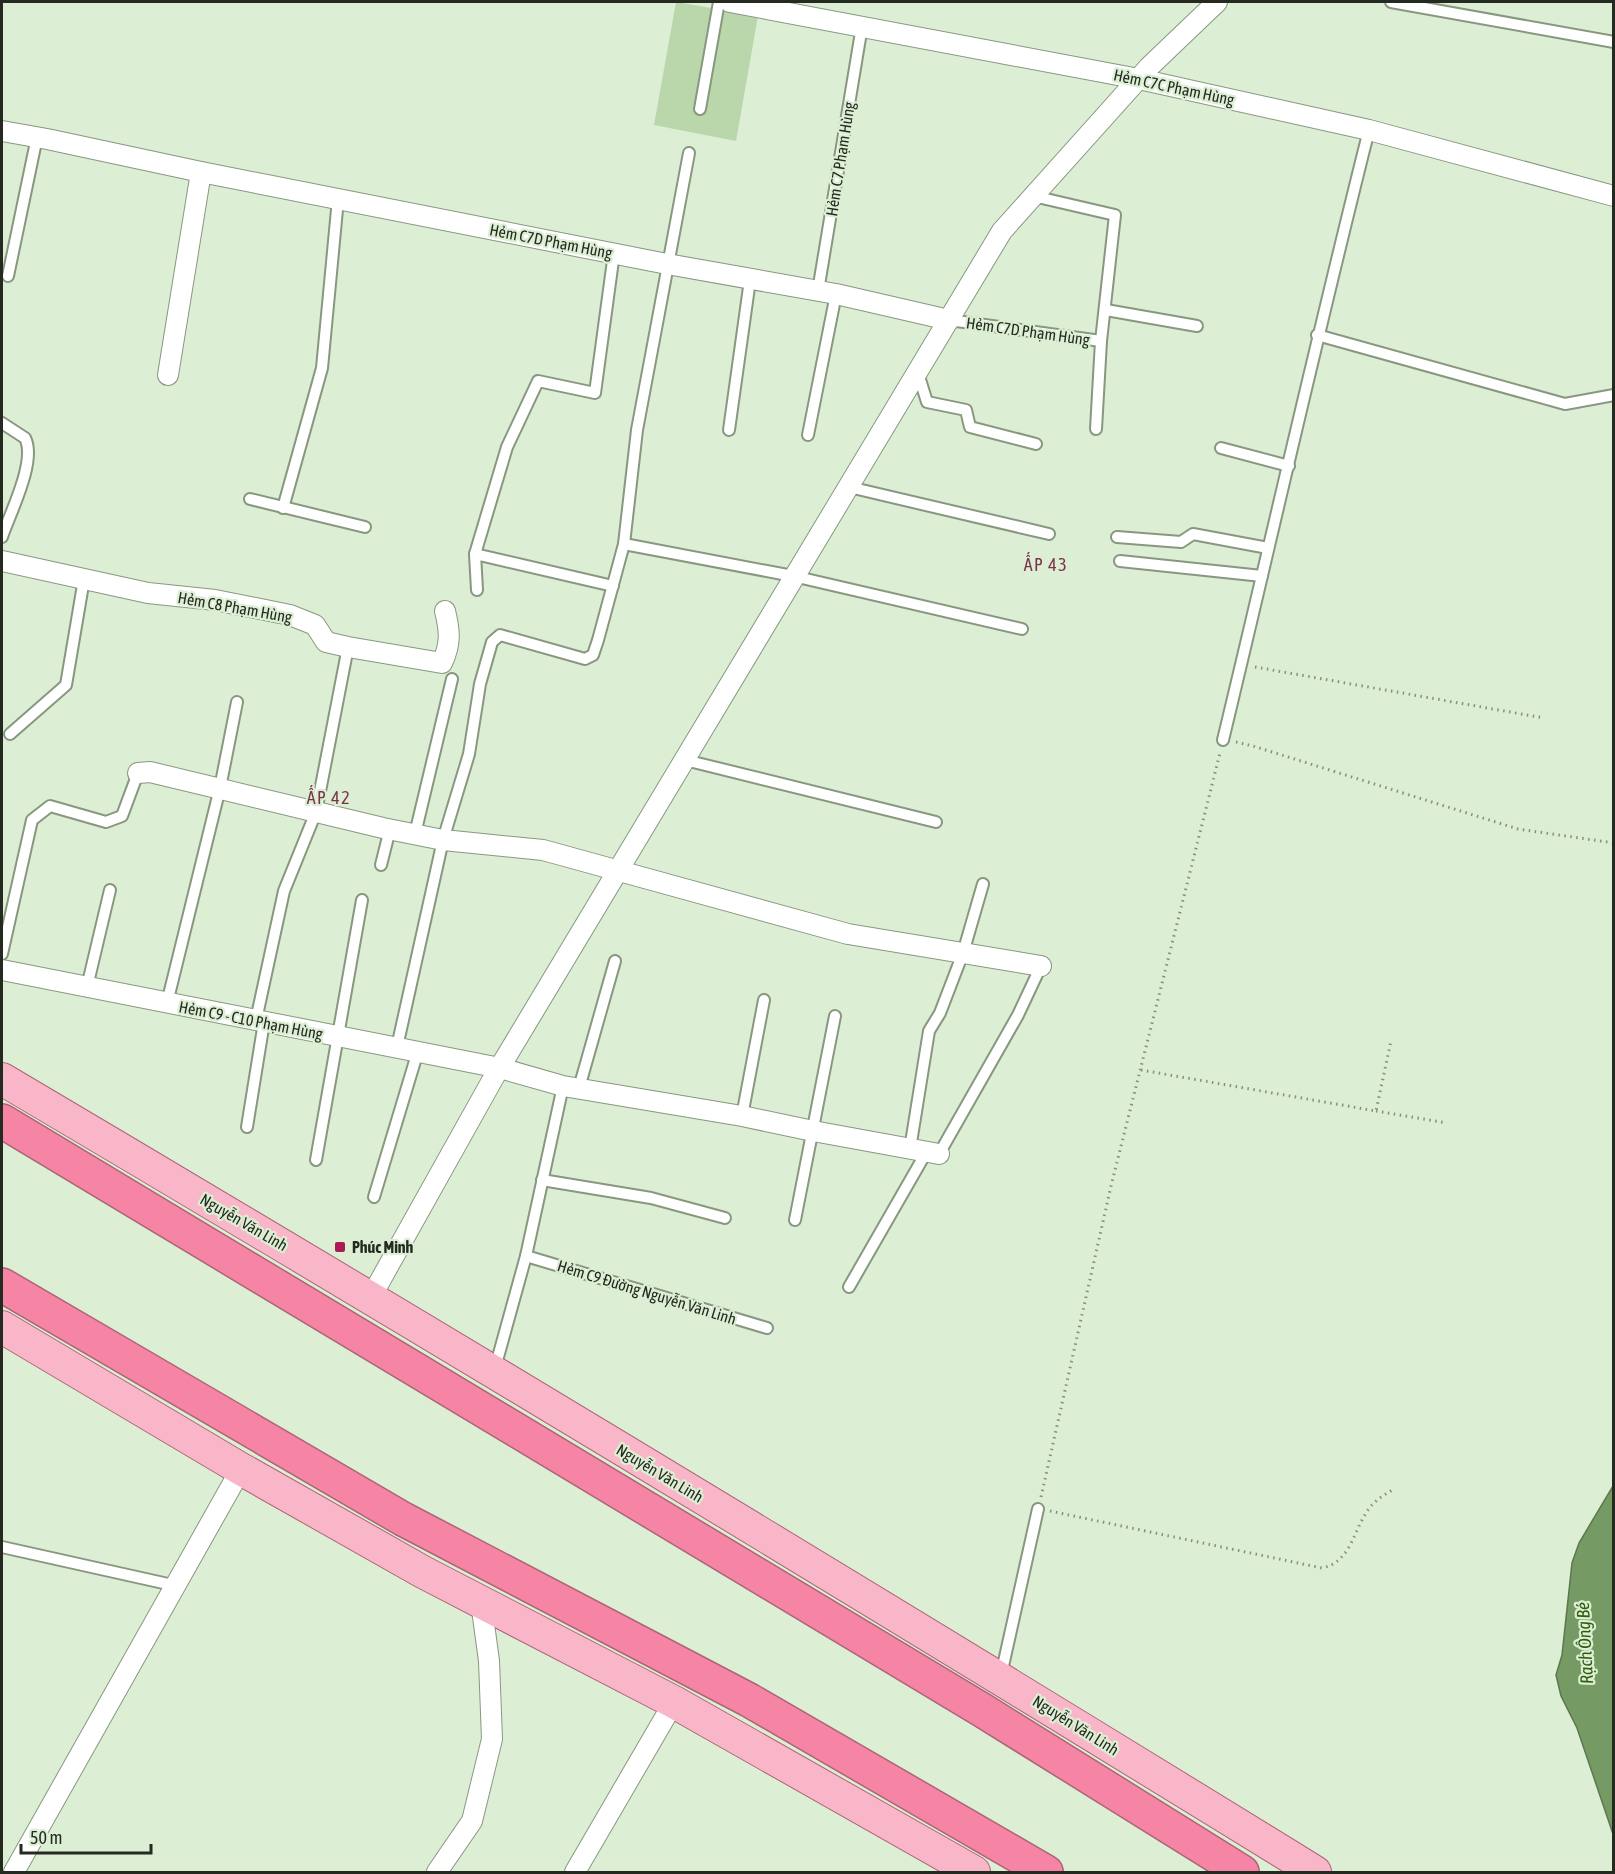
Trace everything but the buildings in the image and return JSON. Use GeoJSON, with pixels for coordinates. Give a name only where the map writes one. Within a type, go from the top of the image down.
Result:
{"type":"FeatureCollection","features":[{"type":"Feature","properties":{"kind":"highway"},"geometry":{"type":"LineString","coordinates":[[2,1121],[982,1710],[1242,1872]]}},
{"type":"Feature","properties":{"kind":"highway"},"geometry":{"type":"LineString","coordinates":[[2,1285],[394,1513],[749,1700],[1046,1872]]}},
{"type":"Feature","properties":{"kind":"main road","name":"Nguyễn Văn Linh"},"geometry":{"type":"LineString","coordinates":[[2,1079],[371,1297],[1000,1678],[1315,1872]]}},
{"type":"Feature","properties":{"kind":"main road"},"geometry":{"type":"LineString","coordinates":[[3,1328],[241,1469],[423,1572],[675,1702],[975,1872]]}},
{"type":"Feature","properties":{"kind":"street","name":"Hẻm C7C Phạm Hùng"},"geometry":{"type":"LineString","coordinates":[[730,2],[1139,79],[1369,130],[1614,196]]}},
{"type":"Feature","properties":{"kind":"street"},"geometry":{"type":"LineString","coordinates":[[371,1297],[500,1068],[1002,231],[1139,79],[1217,2]]}},
{"type":"Feature","properties":{"kind":"street","name":"Hẻm C7D Phạm Hùng"},"geometry":{"type":"LineString","coordinates":[[2,131],[667,264],[827,293],[949,320]]}},
{"type":"Feature","properties":{"kind":"street"},"geometry":{"type":"LineString","coordinates":[[168,375],[201,172]]}},
{"type":"Feature","properties":{"kind":"street","name":"Hẻm C8 Phạm Hùng"},"geometry":{"type":"LineString","coordinates":[[2,561],[148,593],[215,600],[290,615],[315,625],[326,642],[442,663],[448,650],[450,636],[445,611]]}},
{"type":"Feature","properties":{"kind":"street"},"geometry":{"type":"LineString","coordinates":[[138,773],[150,772],[442,840],[543,850],[848,934],[1041,966]]}},
{"type":"Feature","properties":{"kind":"street","name":"Hẻm C9 - C10 Phạm Hùng"},"geometry":{"type":"LineString","coordinates":[[2,970],[339,1038],[418,1051],[500,1068],[571,1087],[742,1116],[925,1151]]}},
{"type":"Feature","properties":{"kind":"street"},"geometry":{"type":"LineString","coordinates":[[14,1872],[241,1469]]}},
{"type":"Feature","properties":{"kind":"street"},"geometry":{"type":"LineString","coordinates":[[437,1872],[472,1821],[492,1738],[489,1661],[481,1602]]}},
{"type":"Feature","properties":{"kind":"street"},"geometry":{"type":"LineString","coordinates":[[575,1872],[675,1702]]}},
{"type":"Feature","properties":{"kind":"lane"},"geometry":{"type":"LineString","coordinates":[[700,109],[719,2]]}},
{"type":"Feature","properties":{"kind":"lane"},"geometry":{"type":"LineString","coordinates":[[1391,2],[1614,42]]}},
{"type":"Feature","properties":{"kind":"lane","name":"Hẻm C7 Phạm Hùng"},"geometry":{"type":"LineString","coordinates":[[808,435],[862,26]]}},
{"type":"Feature","properties":{"kind":"lane"},"geometry":{"type":"LineString","coordinates":[[1223,740],[1289,466],[1317,335],[1369,130]]}},
{"type":"Feature","properties":{"kind":"lane"},"geometry":{"type":"LineString","coordinates":[[8,276],[37,137]]}},
{"type":"Feature","properties":{"kind":"lane"},"geometry":{"type":"LineString","coordinates":[[397,1047],[442,840],[469,754],[480,684],[492,642],[500,635],[585,659],[590,658],[598,640],[624,544],[637,430],[689,153]]}},
{"type":"Feature","properties":{"kind":"lane"},"geometry":{"type":"LineString","coordinates":[[1033,196],[1115,215],[1101,341],[1096,429]]}},
{"type":"Feature","properties":{"kind":"lane"},"geometry":{"type":"LineString","coordinates":[[283,508],[322,368],[338,199]]}},
{"type":"Feature","properties":{"kind":"lane"},"geometry":{"type":"LineString","coordinates":[[477,590],[475,554],[507,447],[538,381],[595,393],[614,253]]}},
{"type":"Feature","properties":{"kind":"lane"},"geometry":{"type":"LineString","coordinates":[[729,430],[750,280]]}},
{"type":"Feature","properties":{"kind":"lane"},"geometry":{"type":"LineString","coordinates":[[1106,310],[1197,326]]}},
{"type":"Feature","properties":{"kind":"lane","name":"Hẻm C7D Phạm Hùng"},"geometry":{"type":"LineString","coordinates":[[949,320],[1101,341]]}},
{"type":"Feature","properties":{"kind":"lane"},"geometry":{"type":"LineString","coordinates":[[1317,335],[1565,404],[1614,396]]}},
{"type":"Feature","properties":{"kind":"lane"},"geometry":{"type":"LineString","coordinates":[[918,373],[927,402],[966,410],[970,427],[1036,444]]}},
{"type":"Feature","properties":{"kind":"lane"},"geometry":{"type":"LineString","coordinates":[[2,423],[25,438],[29,450],[26,468],[2,537]]}},
{"type":"Feature","properties":{"kind":"lane"},"geometry":{"type":"LineString","coordinates":[[1221,448],[1289,466]]}},
{"type":"Feature","properties":{"kind":"lane"},"geometry":{"type":"LineString","coordinates":[[849,487],[1050,534]]}},
{"type":"Feature","properties":{"kind":"lane"},"geometry":{"type":"LineString","coordinates":[[250,500],[365,527]]}},
{"type":"Feature","properties":{"kind":"lane"},"geometry":{"type":"LineString","coordinates":[[1117,537],[1181,542],[1193,534],[1268,548]]}},
{"type":"Feature","properties":{"kind":"lane"},"geometry":{"type":"LineString","coordinates":[[624,544],[794,576],[1022,629]]}},
{"type":"Feature","properties":{"kind":"lane"},"geometry":{"type":"LineString","coordinates":[[475,554],[613,586]]}},
{"type":"Feature","properties":{"kind":"lane"},"geometry":{"type":"LineString","coordinates":[[1120,561],[1262,576]]}},
{"type":"Feature","properties":{"kind":"lane"},"geometry":{"type":"LineString","coordinates":[[10,734],[66,685],[84,579]]}},
{"type":"Feature","properties":{"kind":"lane"},"geometry":{"type":"LineString","coordinates":[[247,1127],[260,1021],[284,891],[316,812],[348,647]]}},
{"type":"Feature","properties":{"kind":"lane"},"geometry":{"type":"LineString","coordinates":[[415,834],[452,679]]}},
{"type":"Feature","properties":{"kind":"lane"},"geometry":{"type":"LineString","coordinates":[[167,1003],[220,788],[237,702]]}},
{"type":"Feature","properties":{"kind":"lane"},"geometry":{"type":"LineString","coordinates":[[685,760],[936,822]]}},
{"type":"Feature","properties":{"kind":"lane"},"geometry":{"type":"LineString","coordinates":[[2,954],[32,820],[50,806],[106,822],[122,816],[138,773]]}},
{"type":"Feature","properties":{"kind":"lane"},"geometry":{"type":"LineString","coordinates":[[381,865],[390,829]]}},
{"type":"Feature","properties":{"kind":"lane"},"geometry":{"type":"LineString","coordinates":[[925,1151],[929,1031],[940,1013],[963,953],[983,884]]}},
{"type":"Feature","properties":{"kind":"lane"},"geometry":{"type":"LineString","coordinates":[[87,987],[110,890]]}},
{"type":"Feature","properties":{"kind":"lane"},"geometry":{"type":"LineString","coordinates":[[316,1160],[362,900]]}},
{"type":"Feature","properties":{"kind":"lane"},"geometry":{"type":"LineString","coordinates":[[494,1372],[526,1256],[542,1180],[571,1087],[615,961]]}},
{"type":"Feature","properties":{"kind":"lane"},"geometry":{"type":"LineString","coordinates":[[849,1287],[925,1151],[1018,1015],[1041,966]]}},
{"type":"Feature","properties":{"kind":"lane"},"geometry":{"type":"LineString","coordinates":[[742,1116],[764,1000]]}},
{"type":"Feature","properties":{"kind":"lane"},"geometry":{"type":"LineString","coordinates":[[795,1220],[835,1016]]}},
{"type":"Feature","properties":{"kind":"lane"},"geometry":{"type":"LineString","coordinates":[[374,1197],[418,1051]]}},
{"type":"Feature","properties":{"kind":"lane"},"geometry":{"type":"LineString","coordinates":[[542,1180],[651,1198],[724,1218]]}},
{"type":"Feature","properties":{"kind":"lane","name":"Hẻm C9 Đường Nguyễn Văn Linh"},"geometry":{"type":"LineString","coordinates":[[526,1256],[767,1328]]}},
{"type":"Feature","properties":{"kind":"lane"},"geometry":{"type":"LineString","coordinates":[[1000,1678],[1038,1509]]}},
{"type":"Feature","properties":{"kind":"lane"},"geometry":{"type":"LineString","coordinates":[[2,1547],[177,1586]]}},
{"type":"Feature","properties":{"kind":"path"},"geometry":{"type":"LineString","coordinates":[[1241,665],[1544,718]]}},
{"type":"Feature","properties":{"kind":"path"},"geometry":{"type":"LineString","coordinates":[[1394,1489],[1378,1498],[1368,1511],[1344,1556],[1334,1565],[1322,1568],[1038,1509],[1111,1186],[1223,740],[1253,746],[1518,829],[1614,843]]}},
{"type":"Feature","properties":{"kind":"path"},"geometry":{"type":"LineString","coordinates":[[1376,1111],[1391,1041]]}},
{"type":"Feature","properties":{"kind":"path"},"geometry":{"type":"LineString","coordinates":[[1141,1070],[1447,1123]]}},
{"type":"Feature","properties":{"kind":"shaded area"},"geometry":{"type":"Polygon","coordinates":[[[676,2],[758,16],[736,141],[654,125],[676,2]]]}},
{"type":"Feature","properties":{"kind":"water","name":"Rạch Ông Bé"},"geometry":{"type":"Polygon","coordinates":[[[1613,1486],[1613,1834],[1577,1728],[1561,1696],[1556,1675],[1562,1655],[1572,1563],[1579,1543],[1613,1486]]]}},
{"type":"Feature","properties":{"kind":"place","name":"Phúc Minh"},"geometry":{"type":"Point","coordinates":[340,1247]}},
{"type":"Feature","properties":{"kind":"district","name":"ẤP 43"},"geometry":{"type":"Point","coordinates":[1046,565]}},
{"type":"Feature","properties":{"kind":"district","name":"ẤP 42"},"geometry":{"type":"Point","coordinates":[329,798]}}]}
